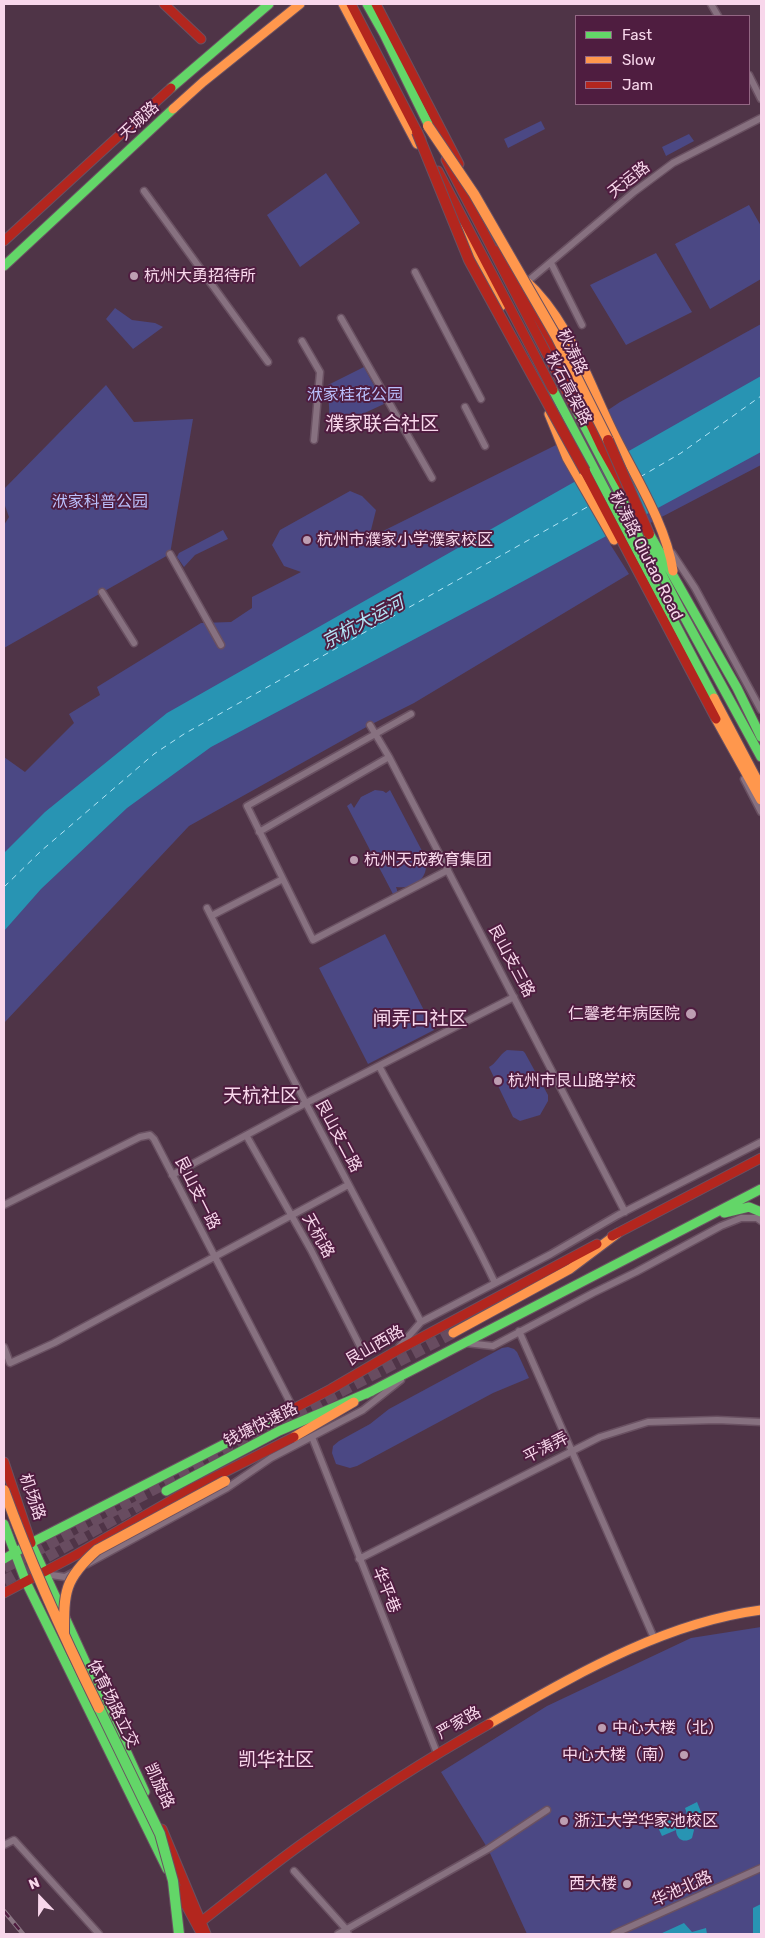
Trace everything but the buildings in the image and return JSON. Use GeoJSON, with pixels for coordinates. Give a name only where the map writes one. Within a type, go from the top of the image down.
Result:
{"type":"FeatureCollection","features":[{"type":"Feature","properties":{"kind":"main road"},"geometry":{"type":"LineString","coordinates":[[164,4],[201,39]]}},
{"type":"Feature","properties":{"kind":"main road","name":"天城路"},"geometry":{"type":"LineString","coordinates":[[4,241],[142,113],[269,4]]}},
{"type":"Feature","properties":{"kind":"main road","name":"天城路"},"geometry":{"type":"LineString","coordinates":[[4,266],[203,82],[300,4]]}},
{"type":"Feature","properties":{"kind":"main road"},"geometry":{"type":"LineString","coordinates":[[343,4],[534,366],[565,441],[573,470],[616,544],[629,556]]}},
{"type":"Feature","properties":{"kind":"main road","name":"秋石高架路"},"geometry":{"type":"LineString","coordinates":[[350,4],[761,787]]}},
{"type":"Feature","properties":{"kind":"main road","name":"秋石高架路"},"geometry":{"type":"LineString","coordinates":[[367,4],[384,34],[428,126],[680,608],[761,757]]}},
{"type":"Feature","properties":{"kind":"main road","name":"秋涛路"},"geometry":{"type":"LineString","coordinates":[[376,4],[512,271],[553,344],[592,427],[649,534],[737,688],[761,737]]}},
{"type":"Feature","properties":{"kind":"main road"},"geometry":{"type":"LineString","coordinates":[[428,126],[474,194],[557,338],[614,453],[649,534]]}},
{"type":"Feature","properties":{"kind":"main road"},"geometry":{"type":"LineString","coordinates":[[418,132],[469,260],[585,471]]}},
{"type":"Feature","properties":{"kind":"main road"},"geometry":{"type":"LineString","coordinates":[[512,271],[534,287],[554,312],[670,550],[674,579]]}},
{"type":"Feature","properties":{"kind":"main road","name":"秋涛路 Qiutao Road"},"geometry":{"type":"LineString","coordinates":[[565,441],[585,471],[699,689]]}},
{"type":"Feature","properties":{"kind":"main road"},"geometry":{"type":"LineString","coordinates":[[699,689],[761,800]]}},
{"type":"Feature","properties":{"kind":"main road","name":"艮山西路"},"geometry":{"type":"LineString","coordinates":[[4,1560],[31,1542],[331,1389],[396,1351],[761,1158]]}},
{"type":"Feature","properties":{"kind":"main road"},"geometry":{"type":"LineString","coordinates":[[4,1593],[44,1574],[194,1488],[340,1412],[372,1391],[761,1189]]}},
{"type":"Feature","properties":{"kind":"main road"},"geometry":{"type":"LineString","coordinates":[[708,1217],[749,1207],[761,1212]]}},
{"type":"Feature","properties":{"kind":"main road"},"geometry":{"type":"LineString","coordinates":[[453,1333],[570,1269],[618,1233]]}},
{"type":"Feature","properties":{"kind":"main road","name":"钱塘快速路"},"geometry":{"type":"LineString","coordinates":[[166,1491],[279,1431],[372,1391]]}},
{"type":"Feature","properties":{"kind":"main road"},"geometry":{"type":"LineString","coordinates":[[64,1637],[64,1595],[69,1582],[81,1564],[97,1550],[225,1481],[262,1454]]}},
{"type":"Feature","properties":{"kind":"main road","name":"机场路"},"geometry":{"type":"LineString","coordinates":[[4,1462],[31,1542]]}},
{"type":"Feature","properties":{"kind":"main road","name":"体育场路立交"},"geometry":{"type":"LineString","coordinates":[[4,1490],[21,1538],[64,1637],[160,1834],[172,1881],[179,1934]]}},
{"type":"Feature","properties":{"kind":"main road"},"geometry":{"type":"LineString","coordinates":[[4,1524],[26,1582]]}},
{"type":"Feature","properties":{"kind":"main road","name":"凯旋路"},"geometry":{"type":"LineString","coordinates":[[31,1542],[175,1857],[206,1934]]}},
{"type":"Feature","properties":{"kind":"main road","name":"凯旋路"},"geometry":{"type":"LineString","coordinates":[[26,1582],[153,1843],[202,1934]]}},
{"type":"Feature","properties":{"kind":"main road","name":"严家路"},"geometry":{"type":"LineString","coordinates":[[202,1921],[312,1837],[437,1753],[542,1694],[654,1638],[726,1615],[761,1610]]}},
{"type":"Feature","properties":{"kind":"street"},"geometry":{"type":"LineString","coordinates":[[710,4],[716,13]]}},
{"type":"Feature","properties":{"kind":"street"},"geometry":{"type":"LineString","coordinates":[[750,77],[761,99]]}},
{"type":"Feature","properties":{"kind":"street","name":"天运路"},"geometry":{"type":"LineString","coordinates":[[527,282],[634,192],[674,163],[761,118]]}},
{"type":"Feature","properties":{"kind":"street"},"geometry":{"type":"LineString","coordinates":[[144,192],[268,362]]}},
{"type":"Feature","properties":{"kind":"street"},"geometry":{"type":"LineString","coordinates":[[551,263],[582,325]]}},
{"type":"Feature","properties":{"kind":"street"},"geometry":{"type":"LineString","coordinates":[[415,272],[481,399]]}},
{"type":"Feature","properties":{"kind":"street"},"geometry":{"type":"LineString","coordinates":[[341,318],[432,478]]}},
{"type":"Feature","properties":{"kind":"street"},"geometry":{"type":"LineString","coordinates":[[302,341],[320,372],[314,440]]}},
{"type":"Feature","properties":{"kind":"street"},"geometry":{"type":"LineString","coordinates":[[465,407],[485,446]]}},
{"type":"Feature","properties":{"kind":"street"},"geometry":{"type":"LineString","coordinates":[[670,550],[695,588],[761,710]]}},
{"type":"Feature","properties":{"kind":"street"},"geometry":{"type":"LineString","coordinates":[[170,554],[221,645]]}},
{"type":"Feature","properties":{"kind":"street"},"geometry":{"type":"LineString","coordinates":[[102,592],[134,643]]}},
{"type":"Feature","properties":{"kind":"street"},"geometry":{"type":"LineString","coordinates":[[731,656],[737,688]]}},
{"type":"Feature","properties":{"kind":"street"},"geometry":{"type":"LineString","coordinates":[[699,689],[761,812]]}},
{"type":"Feature","properties":{"kind":"street"},"geometry":{"type":"LineString","coordinates":[[411,714],[247,806],[313,940],[448,870]]}},
{"type":"Feature","properties":{"kind":"street","name":"艮山支三路"},"geometry":{"type":"LineString","coordinates":[[370,725],[389,757],[625,1212]]}},
{"type":"Feature","properties":{"kind":"street"},"geometry":{"type":"LineString","coordinates":[[259,832],[389,757]]}},
{"type":"Feature","properties":{"kind":"street"},"geometry":{"type":"LineString","coordinates":[[211,916],[283,879]]}},
{"type":"Feature","properties":{"kind":"street","name":"艮山支二路"},"geometry":{"type":"LineString","coordinates":[[207,908],[306,1103],[421,1322]]}},
{"type":"Feature","properties":{"kind":"street"},"geometry":{"type":"LineString","coordinates":[[172,1174],[514,997]]}},
{"type":"Feature","properties":{"kind":"street"},"geometry":{"type":"LineString","coordinates":[[379,1066],[423,1150],[452,1197],[495,1283]]}},
{"type":"Feature","properties":{"kind":"street","name":"天杭路"},"geometry":{"type":"LineString","coordinates":[[246,1135],[292,1215],[363,1352]]}},
{"type":"Feature","properties":{"kind":"street","name":"艮山支一路"},"geometry":{"type":"LineString","coordinates":[[4,1205],[140,1137],[150,1136],[154,1139],[293,1408]]}},
{"type":"Feature","properties":{"kind":"street"},"geometry":{"type":"LineString","coordinates":[[396,1351],[421,1322],[551,1254],[625,1212],[761,1142]]}},
{"type":"Feature","properties":{"kind":"street"},"geometry":{"type":"LineString","coordinates":[[4,1347],[10,1363],[54,1343],[348,1184]]}},
{"type":"Feature","properties":{"kind":"street"},"geometry":{"type":"LineString","coordinates":[[466,1343],[492,1346],[721,1226],[741,1218],[756,1218],[761,1221]]}},
{"type":"Feature","properties":{"kind":"street"},"geometry":{"type":"LineString","coordinates":[[519,1331],[654,1638]]}},
{"type":"Feature","properties":{"kind":"street"},"geometry":{"type":"LineString","coordinates":[[44,1574],[65,1577],[227,1488],[271,1458],[363,1410],[412,1371]]}},
{"type":"Feature","properties":{"kind":"street","name":"平涛弄"},"geometry":{"type":"LineString","coordinates":[[359,1559],[600,1437],[648,1422],[716,1420],[761,1422]]}},
{"type":"Feature","properties":{"kind":"street","name":"华平巷"},"geometry":{"type":"LineString","coordinates":[[312,1437],[437,1753]]}},
{"type":"Feature","properties":{"kind":"street"},"geometry":{"type":"LineString","coordinates":[[338,1934],[347,1932],[488,1849],[548,1810]]}},
{"type":"Feature","properties":{"kind":"street"},"geometry":{"type":"LineString","coordinates":[[4,1845],[14,1840],[99,1934]]}},
{"type":"Feature","properties":{"kind":"street","name":"华池北路"},"geometry":{"type":"LineString","coordinates":[[614,1934],[761,1868]]}},
{"type":"Feature","properties":{"kind":"street"},"geometry":{"type":"LineString","coordinates":[[294,1871],[347,1932]]}},
{"type":"Feature","properties":{"kind":"green space"},"geometry":{"type":"Polygon","coordinates":[[[541,121],[545,129],[508,148],[504,139],[541,121]]]}},
{"type":"Feature","properties":{"kind":"green space"},"geometry":{"type":"Polygon","coordinates":[[[689,134],[694,141],[666,156],[662,147],[689,134]]]}},
{"type":"Feature","properties":{"kind":"green space"},"geometry":{"type":"Polygon","coordinates":[[[326,173],[360,223],[300,267],[267,215],[326,173]]]}},
{"type":"Feature","properties":{"kind":"green space"},"geometry":{"type":"Polygon","coordinates":[[[749,205],[761,226],[761,279],[710,309],[675,244],[749,205]]]}},
{"type":"Feature","properties":{"kind":"green space"},"geometry":{"type":"Polygon","coordinates":[[[656,253],[692,312],[626,345],[590,285],[656,253]]]}},
{"type":"Feature","properties":{"kind":"green space"},"geometry":{"type":"Polygon","coordinates":[[[115,308],[132,320],[155,323],[163,327],[133,349],[106,319],[115,308]]]}},
{"type":"Feature","properties":{"kind":"green space"},"geometry":{"type":"Polygon","coordinates":[[[761,324],[761,465],[610,544],[629,574],[414,703],[370,725],[189,826],[4,1023],[4,757],[25,772],[74,723],[69,714],[100,695],[97,687],[201,623],[231,622],[252,608],[252,597],[301,572],[284,566],[272,545],[280,530],[350,491],[362,496],[376,510],[369,538],[556,445],[620,402],[761,324]]]}},
{"type":"Feature","properties":{"kind":"green space","name":"洑家桂花公园"},"geometry":{"type":"Polygon","coordinates":[[[364,367],[384,404],[330,429],[328,385],[364,367]]]}},
{"type":"Feature","properties":{"kind":"green space","name":"洑家科普公园"},"geometry":{"type":"Polygon","coordinates":[[[106,385],[134,422],[193,419],[170,554],[4,648],[4,525],[9,517],[4,503],[4,489],[106,385]]]}},
{"type":"Feature","properties":{"kind":"green space"},"geometry":{"type":"Polygon","coordinates":[[[223,530],[228,539],[195,555],[184,567],[177,557],[179,553],[223,530]]]}},
{"type":"Feature","properties":{"kind":"green space"},"geometry":{"type":"Polygon","coordinates":[[[375,790],[386,793],[390,790],[430,866],[426,867],[423,877],[416,884],[396,887],[398,893],[394,896],[347,806],[351,803],[354,808],[361,797],[375,790]]]}},
{"type":"Feature","properties":{"kind":"green space"},"geometry":{"type":"Polygon","coordinates":[[[385,934],[434,1030],[368,1064],[319,968],[385,934]]]}},
{"type":"Feature","properties":{"kind":"green space"},"geometry":{"type":"Polygon","coordinates":[[[507,1050],[523,1051],[525,1053],[548,1095],[548,1101],[540,1115],[520,1121],[513,1117],[489,1067],[507,1050]]]}},
{"type":"Feature","properties":{"kind":"green space"},"geometry":{"type":"Polygon","coordinates":[[[508,1347],[517,1352],[529,1378],[493,1393],[357,1466],[350,1468],[336,1464],[332,1453],[333,1446],[339,1441],[370,1424],[389,1409],[502,1348],[508,1347]]]}},
{"type":"Feature","properties":{"kind":"green space","name":"浙江大学华家池校区"},"geometry":{"type":"Polygon","coordinates":[[[761,1627],[761,1934],[527,1934],[488,1849],[441,1772],[547,1706],[691,1638],[761,1627]]]}},
{"type":"Feature","properties":{"kind":"water","name":"京杭大运河"},"geometry":{"type":"Polygon","coordinates":[[[761,376],[761,452],[494,597],[211,747],[127,808],[41,889],[4,931],[4,853],[45,812],[167,713],[761,376]]]}},
{"type":"Feature","properties":{"kind":"water"},"geometry":{"type":"Polygon","coordinates":[[[697,1802],[703,1817],[690,1823],[694,1830],[692,1838],[686,1841],[681,1840],[677,1836],[676,1830],[662,1836],[655,1821],[667,1815],[670,1821],[687,1814],[685,1808],[697,1802]]]}},
{"type":"Feature","properties":{"kind":"water"},"geometry":{"type":"Polygon","coordinates":[[[761,1904],[761,1934],[753,1934],[753,1908],[761,1904]]]}},
{"type":"Feature","properties":{"kind":"water"},"geometry":{"type":"Polygon","coordinates":[[[684,1923],[692,1932],[706,1928],[707,1934],[660,1934],[684,1923]]]}},
{"type":"Feature","properties":{"kind":"ferry route"},"geometry":{"type":"LineString","coordinates":[[640,477],[681,453],[761,396]]}},
{"type":"Feature","properties":{"kind":"ferry route"},"geometry":{"type":"LineString","coordinates":[[4,887],[41,851],[154,754],[184,734],[589,506]]}},
{"type":"Feature","properties":{"kind":"tunnel"},"geometry":{"type":"LineString","coordinates":[[4,1568],[453,1333]]}},
{"type":"Feature","properties":{"kind":"tunnel"},"geometry":{"type":"LineString","coordinates":[[4,1581],[140,1505]]}},
{"type":"Feature","properties":{"kind":"railway"},"geometry":{"type":"LineString","coordinates":[[4,1911],[23,1934]]}},
{"type":"Feature","properties":{"kind":"traffic: fast"},"geometry":{"type":"LineString","coordinates":[[171,88],[269,4]]}},
{"type":"Feature","properties":{"kind":"traffic: fast"},"geometry":{"type":"LineString","coordinates":[[367,4],[384,34],[433,134]]}},
{"type":"Feature","properties":{"kind":"traffic: fast"},"geometry":{"type":"LineString","coordinates":[[4,266],[173,109]]}},
{"type":"Feature","properties":{"kind":"traffic: fast"},"geometry":{"type":"LineString","coordinates":[[553,390],[714,698]]}},
{"type":"Feature","properties":{"kind":"traffic: fast"},"geometry":{"type":"LineString","coordinates":[[575,408],[680,609],[761,757]]}},
{"type":"Feature","properties":{"kind":"traffic: fast"},"geometry":{"type":"LineString","coordinates":[[646,528],[737,688],[761,737]]}},
{"type":"Feature","properties":{"kind":"traffic: fast"},"geometry":{"type":"LineString","coordinates":[[366,1394],[761,1189]]}},
{"type":"Feature","properties":{"kind":"traffic: fast"},"geometry":{"type":"LineString","coordinates":[[724,1213],[749,1207],[761,1212]]}},
{"type":"Feature","properties":{"kind":"traffic: fast"},"geometry":{"type":"LineString","coordinates":[[166,1491],[279,1431],[372,1391]]}},
{"type":"Feature","properties":{"kind":"traffic: fast"},"geometry":{"type":"LineString","coordinates":[[4,1559],[31,1543],[293,1409]]}},
{"type":"Feature","properties":{"kind":"traffic: fast"},"geometry":{"type":"LineString","coordinates":[[4,1524],[26,1582]]}},
{"type":"Feature","properties":{"kind":"traffic: fast"},"geometry":{"type":"LineString","coordinates":[[31,1543],[145,1792]]}},
{"type":"Feature","properties":{"kind":"traffic: fast"},"geometry":{"type":"LineString","coordinates":[[26,1582],[167,1869]]}},
{"type":"Feature","properties":{"kind":"traffic: fast"},"geometry":{"type":"LineString","coordinates":[[99,1708],[160,1834],[173,1881],[179,1934]]}},
{"type":"Feature","properties":{"kind":"traffic: slow"},"geometry":{"type":"LineString","coordinates":[[173,109],[203,82],[300,4]]}},
{"type":"Feature","properties":{"kind":"traffic: slow"},"geometry":{"type":"LineString","coordinates":[[343,4],[417,144]]}},
{"type":"Feature","properties":{"kind":"traffic: slow"},"geometry":{"type":"LineString","coordinates":[[428,126],[474,194],[557,338],[608,440]]}},
{"type":"Feature","properties":{"kind":"traffic: slow"},"geometry":{"type":"LineString","coordinates":[[461,228],[501,306]]}},
{"type":"Feature","properties":{"kind":"traffic: slow"},"geometry":{"type":"LineString","coordinates":[[524,279],[553,312],[576,351],[664,536],[673,571]]}},
{"type":"Feature","properties":{"kind":"traffic: slow"},"geometry":{"type":"LineString","coordinates":[[549,414],[567,458],[614,540]]}},
{"type":"Feature","properties":{"kind":"traffic: slow"},"geometry":{"type":"LineString","coordinates":[[714,698],[761,787]]}},
{"type":"Feature","properties":{"kind":"traffic: slow"},"geometry":{"type":"LineString","coordinates":[[716,719],[761,800]]}},
{"type":"Feature","properties":{"kind":"traffic: slow"},"geometry":{"type":"LineString","coordinates":[[453,1333],[570,1269],[618,1233]]}},
{"type":"Feature","properties":{"kind":"traffic: slow"},"geometry":{"type":"LineString","coordinates":[[294,1437],[354,1402]]}},
{"type":"Feature","properties":{"kind":"traffic: slow"},"geometry":{"type":"LineString","coordinates":[[64,1634],[68,1587],[72,1578],[86,1560],[97,1550],[225,1481]]}},
{"type":"Feature","properties":{"kind":"traffic: slow"},"geometry":{"type":"LineString","coordinates":[[4,1490],[25,1546],[73,1655],[99,1708]]}},
{"type":"Feature","properties":{"kind":"traffic: slow"},"geometry":{"type":"LineString","coordinates":[[489,1724],[586,1670],[654,1639],[724,1617],[761,1610]]}},
{"type":"Feature","properties":{"kind":"traffic: jam"},"geometry":{"type":"LineString","coordinates":[[164,4],[201,39]]}},
{"type":"Feature","properties":{"kind":"traffic: jam"},"geometry":{"type":"LineString","coordinates":[[351,4],[421,139]]}},
{"type":"Feature","properties":{"kind":"traffic: jam"},"geometry":{"type":"LineString","coordinates":[[376,4],[459,164]]}},
{"type":"Feature","properties":{"kind":"traffic: jam"},"geometry":{"type":"LineString","coordinates":[[4,241],[171,88]]}},
{"type":"Feature","properties":{"kind":"traffic: jam"},"geometry":{"type":"LineString","coordinates":[[417,132],[469,260],[585,471]]}},
{"type":"Feature","properties":{"kind":"traffic: jam"},"geometry":{"type":"LineString","coordinates":[[446,160],[575,408]]}},
{"type":"Feature","properties":{"kind":"traffic: jam"},"geometry":{"type":"LineString","coordinates":[[438,171],[553,390]]}},
{"type":"Feature","properties":{"kind":"traffic: jam"},"geometry":{"type":"LineString","coordinates":[[500,249],[553,344],[602,448],[625,489]]}},
{"type":"Feature","properties":{"kind":"traffic: jam"},"geometry":{"type":"LineString","coordinates":[[608,440],[649,534]]}},
{"type":"Feature","properties":{"kind":"traffic: jam"},"geometry":{"type":"LineString","coordinates":[[581,464],[716,719]]}},
{"type":"Feature","properties":{"kind":"traffic: jam"},"geometry":{"type":"LineString","coordinates":[[612,1236],[761,1158]]}},
{"type":"Feature","properties":{"kind":"traffic: jam"},"geometry":{"type":"LineString","coordinates":[[293,1409],[396,1351],[597,1244]]}},
{"type":"Feature","properties":{"kind":"traffic: jam"},"geometry":{"type":"LineString","coordinates":[[4,1593],[76,1555],[193,1488],[294,1437]]}},
{"type":"Feature","properties":{"kind":"traffic: jam"},"geometry":{"type":"LineString","coordinates":[[4,1462],[31,1543]]}},
{"type":"Feature","properties":{"kind":"traffic: jam"},"geometry":{"type":"LineString","coordinates":[[202,1921],[287,1855],[345,1814],[392,1782],[489,1724]]}},
{"type":"Feature","properties":{"kind":"traffic: jam"},"geometry":{"type":"LineString","coordinates":[[162,1829],[206,1934]]}},
{"type":"Feature","properties":{"kind":"traffic: jam"},"geometry":{"type":"LineString","coordinates":[[174,1883],[200,1931]]}},
{"type":"Feature","properties":{"kind":"place","name":"杭州大勇招待所"},"geometry":{"type":"Point","coordinates":[134,276]}},
{"type":"Feature","properties":{"kind":"place","name":"杭州市濮家小学濮家校区"},"geometry":{"type":"Point","coordinates":[307,540]}},
{"type":"Feature","properties":{"kind":"place","name":"杭州天成教育集团"},"geometry":{"type":"Point","coordinates":[354,860]}},
{"type":"Feature","properties":{"kind":"place","name":"仁馨老年病医院"},"geometry":{"type":"Point","coordinates":[691,1014]}},
{"type":"Feature","properties":{"kind":"place","name":"杭州市艮山路学校"},"geometry":{"type":"Point","coordinates":[498,1081]}},
{"type":"Feature","properties":{"kind":"place","name":"中心大楼（北）"},"geometry":{"type":"Point","coordinates":[602,1728]}},
{"type":"Feature","properties":{"kind":"place","name":"中心大楼（南）"},"geometry":{"type":"Point","coordinates":[684,1755]}},
{"type":"Feature","properties":{"kind":"place","name":"浙江大学华家池校区"},"geometry":{"type":"Point","coordinates":[564,1821]}},
{"type":"Feature","properties":{"kind":"place","name":"西大楼"},"geometry":{"type":"Point","coordinates":[627,1884]}},
{"type":"Feature","properties":{"kind":"district","name":"濮家联合社区"},"geometry":{"type":"Point","coordinates":[382,425]}},
{"type":"Feature","properties":{"kind":"district","name":"闸弄口社区"},"geometry":{"type":"Point","coordinates":[420,1020]}},
{"type":"Feature","properties":{"kind":"district","name":"天杭社区"},"geometry":{"type":"Point","coordinates":[261,1097]}},
{"type":"Feature","properties":{"kind":"district","name":"凯华社区"},"geometry":{"type":"Point","coordinates":[276,1761]}}]}
